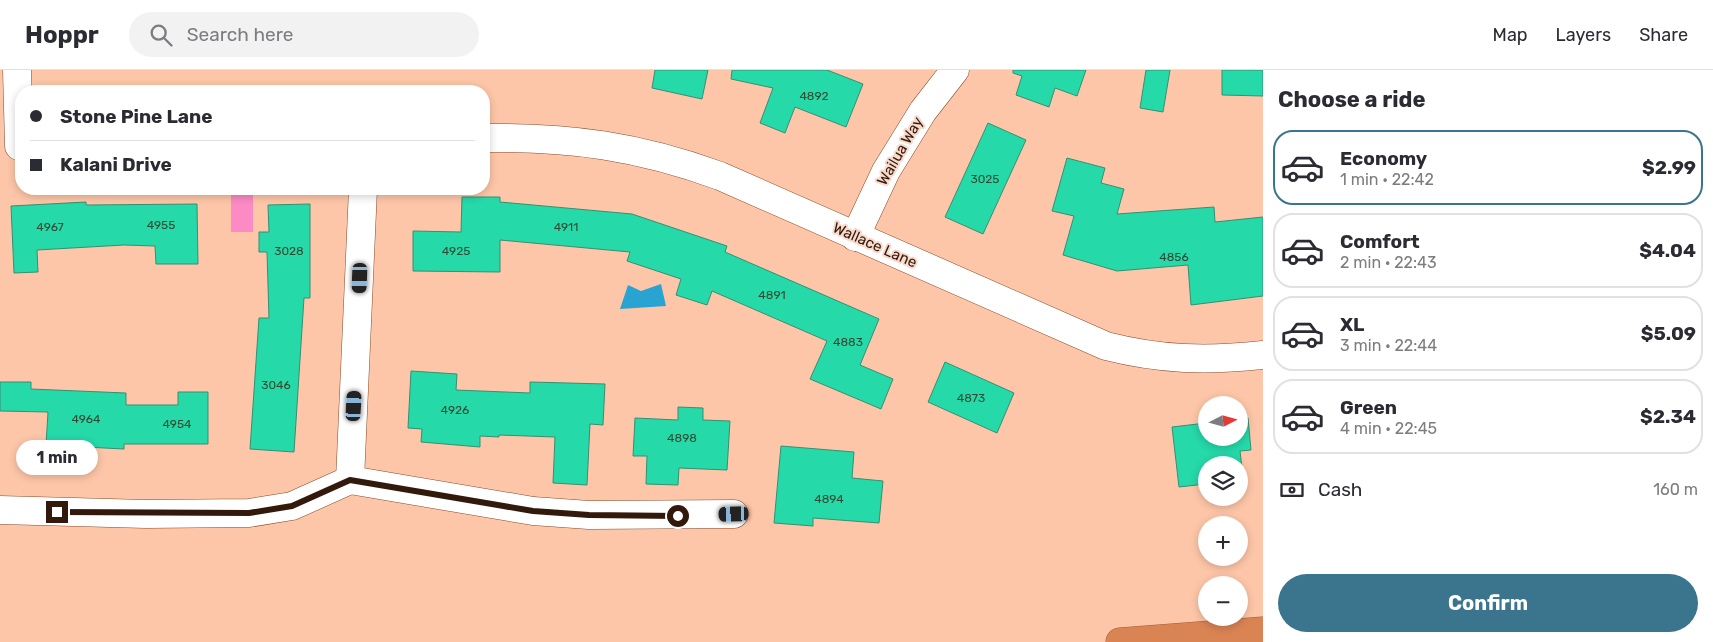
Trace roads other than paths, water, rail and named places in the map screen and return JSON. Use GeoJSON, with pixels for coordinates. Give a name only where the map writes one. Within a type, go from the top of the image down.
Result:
{"type":"FeatureCollection","features":[{"type":"Feature","properties":{"kind":"highway"},"geometry":{"type":"LineString","coordinates":[[1120,642],[1263,630]]}},
{"type":"Feature","properties":{"kind":"street"},"geometry":{"type":"LineString","coordinates":[[16,85],[17,70]]}},
{"type":"Feature","properties":{"kind":"street","name":"Wailua Way"},"geometry":{"type":"LineString","coordinates":[[855,237],[890,164],[924,111],[955,70]]}},
{"type":"Feature","properties":{"kind":"street"},"geometry":{"type":"LineString","coordinates":[[13,146],[15,108]]}},
{"type":"Feature","properties":{"kind":"street","name":"Wallace Lane"},"geometry":{"type":"LineString","coordinates":[[490,138],[545,138],[588,141],[656,155],[720,176],[1106,346],[1149,356],[1183,360],[1210,360],[1263,355]]}},
{"type":"Feature","properties":{"kind":"street"},"geometry":{"type":"LineString","coordinates":[[350,480],[362,195]]}},
{"type":"Feature","properties":{"kind":"street"},"geometry":{"type":"LineString","coordinates":[[0,510],[146,514],[249,513],[292,506],[350,480],[533,511],[589,515],[734,514]]}},
{"type":"Feature","properties":{"kind":"water"},"geometry":{"type":"Polygon","coordinates":[[[661,284],[666,306],[620,309],[628,285],[641,291],[661,284]]]}}]}
